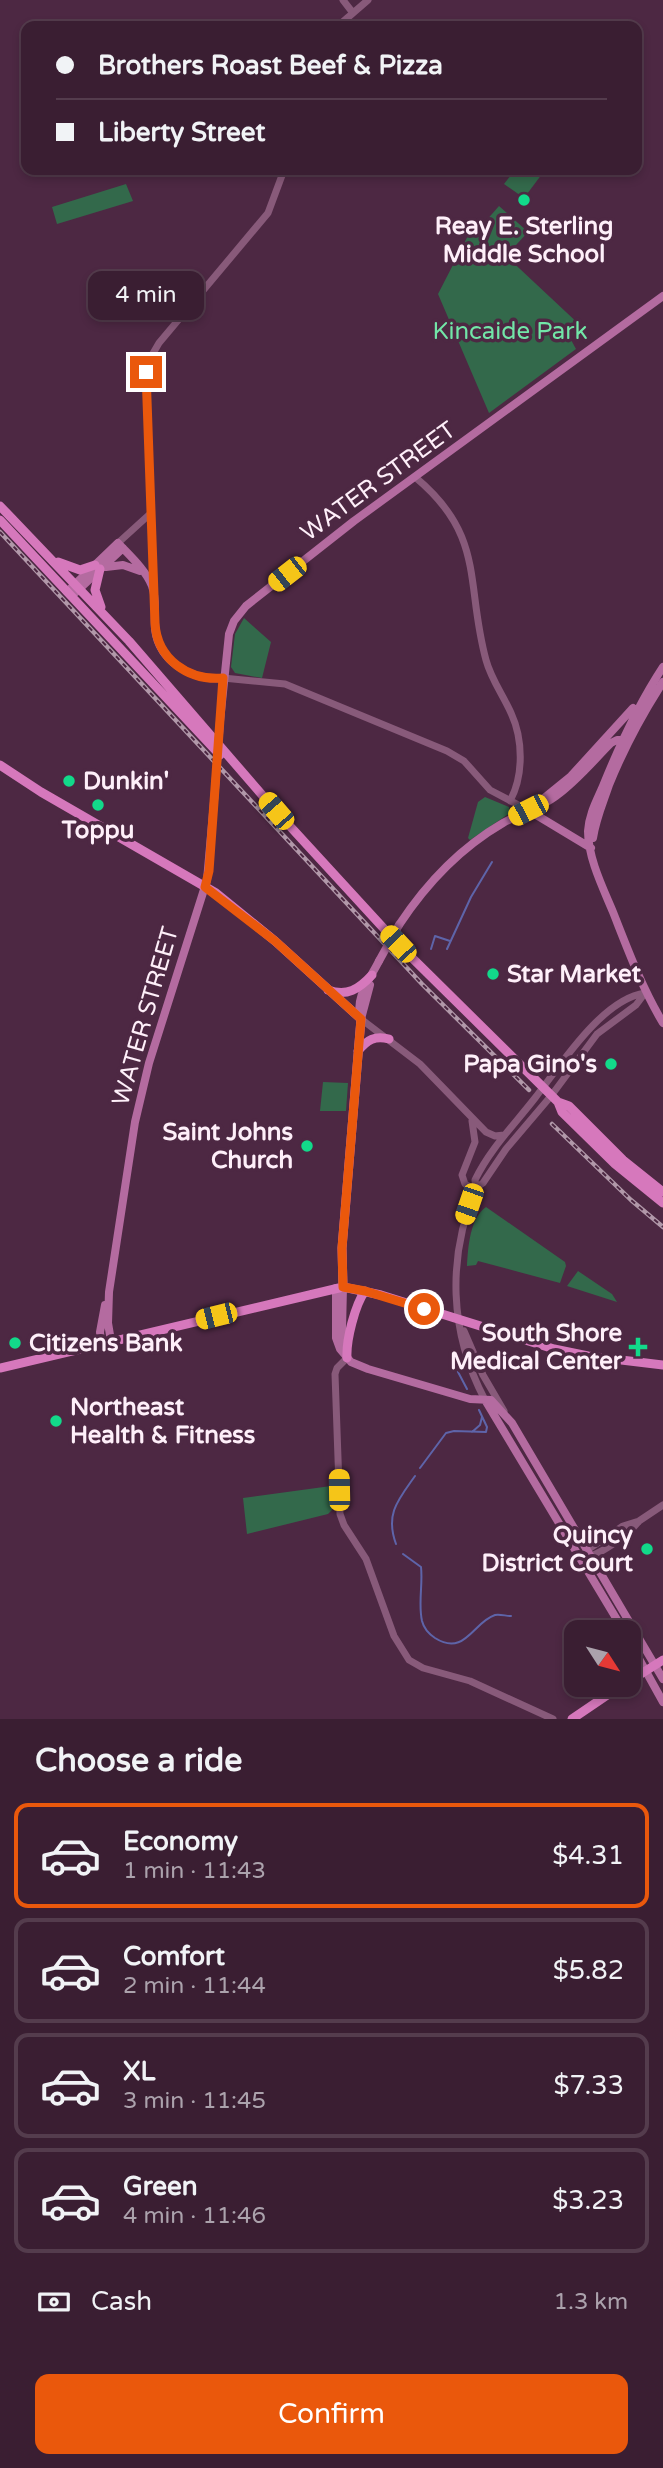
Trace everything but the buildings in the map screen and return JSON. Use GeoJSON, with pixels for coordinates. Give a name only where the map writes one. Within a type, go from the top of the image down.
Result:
{"type":"FeatureCollection","features":[{"type":"Feature","properties":{"kind":"main road","name":"WATER STREET"},"geometry":{"type":"LineString","coordinates":[[106,1343],[109,1292],[135,1122],[209,871],[223,678],[229,634],[234,621],[242,609],[344,529],[663,296]]}},
{"type":"Feature","properties":{"kind":"main road"},"geometry":{"type":"LineString","coordinates":[[0,506],[152,665],[276,811],[414,961],[543,1087],[562,1112],[615,1164],[663,1203]]}},
{"type":"Feature","properties":{"kind":"main road"},"geometry":{"type":"LineString","coordinates":[[0,520],[210,745],[276,811]]}},
{"type":"Feature","properties":{"kind":"main road"},"geometry":{"type":"LineString","coordinates":[[69,594],[120,546],[145,574],[154,596],[156,634],[167,656],[180,668],[192,674],[205,678],[223,678]]}},
{"type":"Feature","properties":{"kind":"main road"},"geometry":{"type":"LineString","coordinates":[[50,557],[76,570],[115,564],[145,574]]}},
{"type":"Feature","properties":{"kind":"main road"},"geometry":{"type":"LineString","coordinates":[[98,567],[95,593],[99,605],[110,620]]}},
{"type":"Feature","properties":{"kind":"main road"},"geometry":{"type":"LineString","coordinates":[[528,810],[576,770],[622,722],[663,667]]}},
{"type":"Feature","properties":{"kind":"main road"},"geometry":{"type":"LineString","coordinates":[[592,848],[596,817],[630,735],[663,682]]}},
{"type":"Feature","properties":{"kind":"main road"},"geometry":{"type":"LineString","coordinates":[[651,685],[621,740],[590,817],[588,835],[604,891],[645,993],[663,1023]]}},
{"type":"Feature","properties":{"kind":"main road"},"geometry":{"type":"LineString","coordinates":[[630,735],[626,739],[611,743],[559,794],[545,804],[491,830],[451,862],[422,893],[399,925],[379,961],[361,997],[358,1011],[361,1019],[340,1288],[342,1335],[347,1357],[355,1364],[470,1399],[493,1401],[512,1423],[663,1679]]}},
{"type":"Feature","properties":{"kind":"main road"},"geometry":{"type":"LineString","coordinates":[[0,765],[41,792],[205,887],[275,941],[361,1019]]}},
{"type":"Feature","properties":{"kind":"main road"},"geometry":{"type":"LineString","coordinates":[[528,810],[592,848]]}},
{"type":"Feature","properties":{"kind":"main road"},"geometry":{"type":"LineString","coordinates":[[327,990],[348,993],[357,989],[372,975]]}},
{"type":"Feature","properties":{"kind":"main road"},"geometry":{"type":"LineString","coordinates":[[358,1051],[370,1039],[389,1039]]}},
{"type":"Feature","properties":{"kind":"main road"},"geometry":{"type":"LineString","coordinates":[[554,1099],[569,1106],[623,1160],[663,1192]]}},
{"type":"Feature","properties":{"kind":"main road"},"geometry":{"type":"LineString","coordinates":[[0,1368],[340,1288],[365,1291],[562,1351],[663,1365]]}},
{"type":"Feature","properties":{"kind":"main road"},"geometry":{"type":"LineString","coordinates":[[347,1357],[349,1335],[365,1291]]}},
{"type":"Feature","properties":{"kind":"main road"},"geometry":{"type":"LineString","coordinates":[[485,1399],[617,1620]]}},
{"type":"Feature","properties":{"kind":"main road"},"geometry":{"type":"LineString","coordinates":[[641,1652],[655,1665],[663,1702]]}},
{"type":"Feature","properties":{"kind":"main road"},"geometry":{"type":"LineString","coordinates":[[572,1719],[603,1698]]}},
{"type":"Feature","properties":{"kind":"street"},"geometry":{"type":"LineString","coordinates":[[343,0],[353,13]]}},
{"type":"Feature","properties":{"kind":"street"},"geometry":{"type":"LineString","coordinates":[[344,21],[368,0]]}},
{"type":"Feature","properties":{"kind":"street"},"geometry":{"type":"LineString","coordinates":[[154,596],[146,369],[149,359],[159,343],[268,213],[282,175]]}},
{"type":"Feature","properties":{"kind":"street"},"geometry":{"type":"LineString","coordinates":[[415,477],[449,513],[466,547],[486,660],[513,718],[519,741],[519,769],[510,801]]}},
{"type":"Feature","properties":{"kind":"street"},"geometry":{"type":"LineString","coordinates":[[120,546],[151,513]]}},
{"type":"Feature","properties":{"kind":"street"},"geometry":{"type":"LineString","coordinates":[[223,678],[285,684],[452,752],[467,764],[489,790],[528,810]]}},
{"type":"Feature","properties":{"kind":"street"},"geometry":{"type":"LineString","coordinates":[[485,1399],[467,1360],[456,1279],[458,1247],[464,1219],[475,1189],[475,1180],[504,1135],[578,1041],[597,1022],[631,998],[645,993]]}},
{"type":"Feature","properties":{"kind":"street"},"geometry":{"type":"LineString","coordinates":[[475,1189],[483,1183],[536,1113],[554,1099],[597,1034],[638,1003],[645,993]]}},
{"type":"Feature","properties":{"kind":"street"},"geometry":{"type":"LineString","coordinates":[[361,1019],[425,1069],[470,1117],[491,1135],[504,1135]]}},
{"type":"Feature","properties":{"kind":"street"},"geometry":{"type":"LineString","coordinates":[[470,1117],[475,1142],[461,1175],[466,1184],[475,1189]]}},
{"type":"Feature","properties":{"kind":"street"},"geometry":{"type":"LineString","coordinates":[[460,1321],[479,1366],[512,1423]]}},
{"type":"Feature","properties":{"kind":"street"},"geometry":{"type":"LineString","coordinates":[[347,1357],[335,1374],[340,1514],[366,1559],[398,1646],[409,1660],[423,1668],[470,1681],[553,1719]]}},
{"type":"Feature","properties":{"kind":"street"},"geometry":{"type":"LineString","coordinates":[[580,1558],[623,1526],[639,1521],[663,1505]]}},
{"type":"Feature","properties":{"kind":"green space"},"geometry":{"type":"Polygon","coordinates":[[[511,175],[541,175],[524,198],[504,184],[511,175]]]}},
{"type":"Feature","properties":{"kind":"green space"},"geometry":{"type":"Polygon","coordinates":[[[126,184],[133,201],[57,224],[52,207],[126,184]]]}},
{"type":"Feature","properties":{"kind":"green space","name":"Kincaide Park"},"geometry":{"type":"Polygon","coordinates":[[[499,206],[528,232],[506,256],[582,327],[570,338],[576,349],[489,413],[438,294],[473,226],[478,230],[499,206]]]}},
{"type":"Feature","properties":{"kind":"green space"},"geometry":{"type":"Polygon","coordinates":[[[244,618],[271,642],[262,678],[235,673],[231,667],[235,634],[244,618]]]}},
{"type":"Feature","properties":{"kind":"green space"},"geometry":{"type":"Polygon","coordinates":[[[485,797],[509,807],[510,813],[470,840],[468,838],[478,802],[485,797]]]}},
{"type":"Feature","properties":{"kind":"green space"},"geometry":{"type":"Polygon","coordinates":[[[323,1082],[348,1083],[346,1111],[320,1111],[323,1082]]]}},
{"type":"Feature","properties":{"kind":"green space"},"geometry":{"type":"Polygon","coordinates":[[[486,1207],[565,1262],[560,1283],[478,1261],[476,1265],[467,1266],[473,1225],[486,1207]]]}},
{"type":"Feature","properties":{"kind":"green space"},"geometry":{"type":"Polygon","coordinates":[[[578,1271],[612,1294],[617,1302],[567,1286],[578,1271]]]}},
{"type":"Feature","properties":{"kind":"green space"},"geometry":{"type":"Polygon","coordinates":[[[331,1486],[332,1510],[328,1514],[247,1534],[243,1498],[331,1486]]]}},
{"type":"Feature","properties":{"kind":"waterway"},"geometry":{"type":"LineString","coordinates":[[447,949],[471,897],[492,862]]}},
{"type":"Feature","properties":{"kind":"waterway"},"geometry":{"type":"LineString","coordinates":[[431,949],[435,936],[450,941]]}},
{"type":"Feature","properties":{"kind":"waterway"},"geometry":{"type":"LineString","coordinates":[[454,1359],[467,1389]]}},
{"type":"Feature","properties":{"kind":"waterway"},"geometry":{"type":"LineString","coordinates":[[420,1468],[446,1433],[486,1432],[487,1427],[479,1410]]}},
{"type":"Feature","properties":{"kind":"waterway"},"geometry":{"type":"LineString","coordinates":[[472,1432],[480,1425],[482,1417]]}},
{"type":"Feature","properties":{"kind":"waterway"},"geometry":{"type":"LineString","coordinates":[[396,1544],[392,1524],[395,1508],[415,1476]]}},
{"type":"Feature","properties":{"kind":"waterway"},"geometry":{"type":"LineString","coordinates":[[403,1554],[421,1567],[422,1621],[427,1631],[435,1638],[445,1643],[461,1641],[487,1619],[495,1615],[511,1616]]}},
{"type":"Feature","properties":{"kind":"railway"},"geometry":{"type":"LineString","coordinates":[[0,532],[422,984],[529,1090]]}},
{"type":"Feature","properties":{"kind":"railway"},"geometry":{"type":"LineString","coordinates":[[552,1124],[663,1227]]}},
{"type":"Feature","properties":{"kind":"place","name":"Reay E. Sterling Middle School"},"geometry":{"type":"Point","coordinates":[524,200]}},
{"type":"Feature","properties":{"kind":"place","name":"Dunkin'"},"geometry":{"type":"Point","coordinates":[69,781]}},
{"type":"Feature","properties":{"kind":"place","name":"Toppu"},"geometry":{"type":"Point","coordinates":[98,805]}},
{"type":"Feature","properties":{"kind":"place","name":"Star Market"},"geometry":{"type":"Point","coordinates":[493,974]}},
{"type":"Feature","properties":{"kind":"place","name":"Papa Gino's"},"geometry":{"type":"Point","coordinates":[611,1064]}},
{"type":"Feature","properties":{"kind":"place","name":"Saint Johns Church"},"geometry":{"type":"Point","coordinates":[307,1146]}},
{"type":"Feature","properties":{"kind":"place","name":"Citizens Bank"},"geometry":{"type":"Point","coordinates":[15,1343]}},
{"type":"Feature","properties":{"kind":"place","name":"South Shore Medical Center"},"geometry":{"type":"Point","coordinates":[638,1347]}},
{"type":"Feature","properties":{"kind":"place","name":"Northeast Health & Fitness"},"geometry":{"type":"Point","coordinates":[56,1421]}},
{"type":"Feature","properties":{"kind":"place","name":"Quincy District Court"},"geometry":{"type":"Point","coordinates":[647,1549]}},
{"type":"Feature","properties":{"kind":"route"},"geometry":{"type":"LineString","coordinates":[[146,372],[157,638],[167,656],[184,671],[200,677],[223,678],[209,871],[205,887],[275,941],[361,1019],[342,1248],[343,1287],[388,1297],[424,1309]]}}]}
